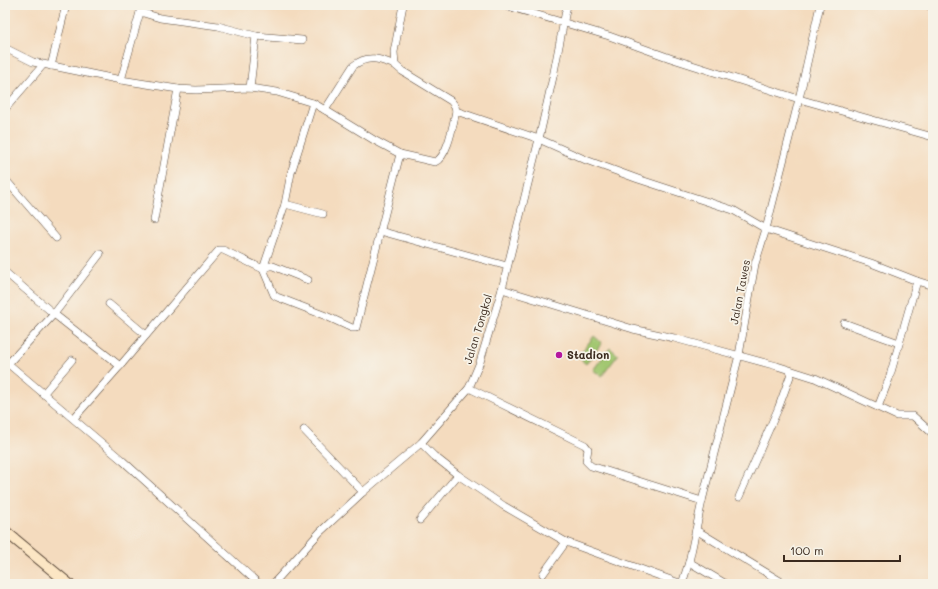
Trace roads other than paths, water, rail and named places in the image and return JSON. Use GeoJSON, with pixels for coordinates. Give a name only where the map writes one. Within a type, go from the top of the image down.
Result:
{"type":"FeatureCollection","features":[{"type":"Feature","properties":{"kind":"main road"},"geometry":{"type":"LineString","coordinates":[[5,531],[69,584]]}},
{"type":"Feature","properties":{"kind":"street"},"geometry":{"type":"LineString","coordinates":[[51,66],[66,5]]}},
{"type":"Feature","properties":{"kind":"street"},"geometry":{"type":"LineString","coordinates":[[395,65],[394,52],[403,5]]}},
{"type":"Feature","properties":{"kind":"street"},"geometry":{"type":"LineString","coordinates":[[504,5],[563,22],[799,99],[933,137]]}},
{"type":"Feature","properties":{"kind":"street","name":"Jalan Tongkol"},"geometry":{"type":"LineString","coordinates":[[273,584],[320,532],[363,492],[421,443],[469,388],[480,362],[502,289],[539,139],[567,5]]}},
{"type":"Feature","properties":{"kind":"street","name":"Jalan Tawes"},"geometry":{"type":"LineString","coordinates":[[682,584],[689,562],[702,501],[739,355],[755,264],[766,229],[799,99],[820,5]]}},
{"type":"Feature","properties":{"kind":"street"},"geometry":{"type":"LineString","coordinates":[[927,5],[933,7]]}},
{"type":"Feature","properties":{"kind":"street"},"geometry":{"type":"LineString","coordinates":[[121,80],[141,9],[160,18],[218,26],[256,36],[302,40]]}},
{"type":"Feature","properties":{"kind":"street"},"geometry":{"type":"LineString","coordinates":[[250,88],[256,36]]}},
{"type":"Feature","properties":{"kind":"street"},"geometry":{"type":"LineString","coordinates":[[5,48],[33,62],[43,65],[121,80],[196,90],[250,88],[277,92],[313,103],[400,154],[435,162],[439,160],[446,149],[456,111],[455,106],[450,101],[402,72],[395,65],[384,60],[372,58],[366,58],[353,66],[325,110]]}},
{"type":"Feature","properties":{"kind":"street"},"geometry":{"type":"LineString","coordinates":[[5,109],[43,65]]}},
{"type":"Feature","properties":{"kind":"street"},"geometry":{"type":"LineString","coordinates":[[154,220],[178,88]]}},
{"type":"Feature","properties":{"kind":"street"},"geometry":{"type":"LineString","coordinates":[[263,270],[285,204],[291,173],[313,103]]}},
{"type":"Feature","properties":{"kind":"street"},"geometry":{"type":"LineString","coordinates":[[456,111],[539,139],[594,163],[733,210],[766,229],[871,263],[933,286]]}},
{"type":"Feature","properties":{"kind":"street"},"geometry":{"type":"LineString","coordinates":[[74,418],[219,250],[223,250],[263,270],[274,295],[277,297],[355,328],[357,326],[400,154]]}},
{"type":"Feature","properties":{"kind":"street"},"geometry":{"type":"LineString","coordinates":[[5,179],[56,238]]}},
{"type":"Feature","properties":{"kind":"street"},"geometry":{"type":"LineString","coordinates":[[285,204],[323,214]]}},
{"type":"Feature","properties":{"kind":"street"},"geometry":{"type":"LineString","coordinates":[[380,231],[507,266]]}},
{"type":"Feature","properties":{"kind":"street"},"geometry":{"type":"LineString","coordinates":[[100,254],[54,314],[6,363],[74,418],[175,507],[259,584]]}},
{"type":"Feature","properties":{"kind":"street"},"geometry":{"type":"LineString","coordinates":[[263,270],[268,266],[273,266],[308,280]]}},
{"type":"Feature","properties":{"kind":"street"},"geometry":{"type":"LineString","coordinates":[[5,272],[54,314],[120,366]]}},
{"type":"Feature","properties":{"kind":"street"},"geometry":{"type":"LineString","coordinates":[[878,407],[889,379],[917,281]]}},
{"type":"Feature","properties":{"kind":"street"},"geometry":{"type":"LineString","coordinates":[[502,289],[633,329],[739,355],[815,378],[897,416],[913,416],[933,434]]}},
{"type":"Feature","properties":{"kind":"street"},"geometry":{"type":"LineString","coordinates":[[109,304],[146,336]]}},
{"type":"Feature","properties":{"kind":"street"},"geometry":{"type":"LineString","coordinates":[[844,323],[899,343]]}},
{"type":"Feature","properties":{"kind":"street"},"geometry":{"type":"LineString","coordinates":[[43,394],[72,360]]}},
{"type":"Feature","properties":{"kind":"street"},"geometry":{"type":"LineString","coordinates":[[739,497],[778,410],[792,371]]}},
{"type":"Feature","properties":{"kind":"street"},"geometry":{"type":"LineString","coordinates":[[469,388],[585,445],[588,449],[586,461],[591,466],[702,501]]}},
{"type":"Feature","properties":{"kind":"street"},"geometry":{"type":"LineString","coordinates":[[304,430],[363,492]]}},
{"type":"Feature","properties":{"kind":"street"},"geometry":{"type":"LineString","coordinates":[[421,443],[434,456],[458,475],[504,506],[566,542],[682,584]]}},
{"type":"Feature","properties":{"kind":"street"},"geometry":{"type":"LineString","coordinates":[[420,520],[458,475]]}},
{"type":"Feature","properties":{"kind":"street"},"geometry":{"type":"LineString","coordinates":[[696,530],[785,584]]}},
{"type":"Feature","properties":{"kind":"street"},"geometry":{"type":"LineString","coordinates":[[543,574],[566,542]]}},
{"type":"Feature","properties":{"kind":"street"},"geometry":{"type":"LineString","coordinates":[[689,562],[726,584]]}},
{"type":"Feature","properties":{"kind":"place","name":"Stadion"},"geometry":{"type":"Point","coordinates":[559,355]}}]}
